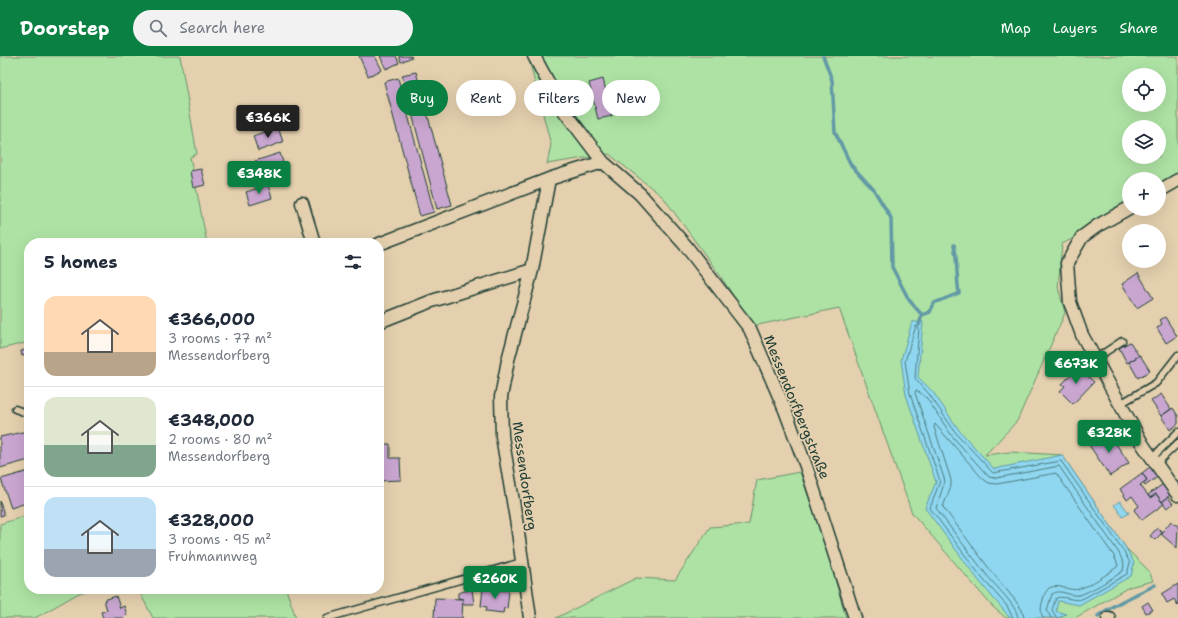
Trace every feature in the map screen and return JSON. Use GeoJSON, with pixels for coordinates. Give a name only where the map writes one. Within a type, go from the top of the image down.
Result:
{"type":"FeatureCollection","features":[{"type":"Feature","properties":{"kind":"street"},"geometry":{"type":"LineString","coordinates":[[384,242],[549,180],[603,162],[562,108],[534,56]]}},
{"type":"Feature","properties":{"kind":"street","name":"Messendorfbergstraße"},"geometry":{"type":"LineString","coordinates":[[603,162],[640,194],[686,246],[750,329],[785,410],[807,469],[855,618]]}},
{"type":"Feature","properties":{"kind":"street","name":"Messendorfberg"},"geometry":{"type":"LineString","coordinates":[[530,618],[502,436],[501,396],[508,360],[532,270],[549,180]]}},
{"type":"Feature","properties":{"kind":"street"},"geometry":{"type":"LineString","coordinates":[[1166,187],[1178,180]]}},
{"type":"Feature","properties":{"kind":"street"},"geometry":{"type":"LineString","coordinates":[[302,203],[312,238]]}},
{"type":"Feature","properties":{"kind":"street"},"geometry":{"type":"LineString","coordinates":[[1122,212],[1097,226],[1082,237],[1067,263],[1070,302],[1082,336],[1120,404],[1154,461],[1178,495]]}},
{"type":"Feature","properties":{"kind":"street"},"geometry":{"type":"LineString","coordinates":[[384,320],[432,301],[532,270]]}},
{"type":"Feature","properties":{"kind":"lane"},"geometry":{"type":"LineString","coordinates":[[1095,359],[1122,342]]}},
{"type":"Feature","properties":{"kind":"lane"},"geometry":{"type":"LineString","coordinates":[[1120,404],[1156,383],[1178,355]]}},
{"type":"Feature","properties":{"kind":"lane"},"geometry":{"type":"LineString","coordinates":[[16,409],[24,412]]}},
{"type":"Feature","properties":{"kind":"lane"},"geometry":{"type":"LineString","coordinates":[[1154,461],[1178,432]]}},
{"type":"Feature","properties":{"kind":"lane"},"geometry":{"type":"LineString","coordinates":[[1154,461],[1178,444]]}},
{"type":"Feature","properties":{"kind":"lane"},"geometry":{"type":"LineString","coordinates":[[327,618],[522,562]]}},
{"type":"Feature","properties":{"kind":"green space"},"geometry":{"type":"Polygon","coordinates":[[[0,56],[180,56],[197,154],[190,157],[206,238],[24,238],[24,343],[0,349],[0,56]]]}},
{"type":"Feature","properties":{"kind":"green space"},"geometry":{"type":"Polygon","coordinates":[[[528,56],[1178,56],[1178,185],[1166,191],[1166,172],[1122,172],[1122,214],[1062,244],[1058,287],[1065,313],[1017,421],[985,455],[1010,452],[1062,455],[1126,548],[1149,571],[1153,581],[1129,587],[1075,618],[1006,618],[992,606],[912,513],[839,308],[753,326],[719,274],[663,197],[609,154],[547,164],[551,145],[544,116],[594,116],[594,80],[534,80],[528,56]]]}},
{"type":"Feature","properties":{"kind":"green space"},"geometry":{"type":"Polygon","coordinates":[[[800,472],[826,546],[846,618],[556,618],[636,578],[675,580],[710,527],[749,524],[757,480],[800,472]]]}},
{"type":"Feature","properties":{"kind":"green space"},"geometry":{"type":"Polygon","coordinates":[[[24,517],[24,594],[77,594],[35,618],[0,618],[0,524],[24,517]]]}},
{"type":"Feature","properties":{"kind":"green space"},"geometry":{"type":"Polygon","coordinates":[[[141,594],[288,594],[296,618],[153,618],[141,594]]]}},
{"type":"Feature","properties":{"kind":"water"},"geometry":{"type":"Polygon","coordinates":[[[912,322],[923,322],[918,377],[933,392],[959,430],[994,469],[1062,455],[1126,548],[1134,563],[1131,576],[1079,605],[1058,601],[1056,611],[1066,614],[1058,618],[1010,618],[979,581],[925,508],[936,482],[906,395],[901,360],[912,322]]]}},
{"type":"Feature","properties":{"kind":"water"},"geometry":{"type":"Polygon","coordinates":[[[1120,501],[1129,513],[1123,517],[1114,505],[1120,501]]]}},
{"type":"Feature","properties":{"kind":"building"},"geometry":{"type":"Polygon","coordinates":[[[359,56],[375,56],[382,70],[368,76],[359,56]]]}},
{"type":"Feature","properties":{"kind":"building"},"geometry":{"type":"Polygon","coordinates":[[[380,56],[396,56],[399,63],[386,69],[380,56]]]}},
{"type":"Feature","properties":{"kind":"building"},"geometry":{"type":"Polygon","coordinates":[[[399,56],[411,56],[412,57],[401,62],[399,56]]]}},
{"type":"Feature","properties":{"kind":"building"},"geometry":{"type":"Polygon","coordinates":[[[416,72],[418,80],[403,80],[402,75],[416,72]]]}},
{"type":"Feature","properties":{"kind":"building"},"geometry":{"type":"Polygon","coordinates":[[[398,78],[399,80],[396,80],[396,116],[408,116],[434,212],[420,216],[384,82],[398,78]]]}},
{"type":"Feature","properties":{"kind":"building"},"geometry":{"type":"Polygon","coordinates":[[[603,79],[602,116],[612,116],[598,119],[594,103],[594,82],[603,79]]]}},
{"type":"Feature","properties":{"kind":"building"},"geometry":{"type":"Polygon","coordinates":[[[413,116],[428,116],[452,205],[437,209],[413,116]]]}},
{"type":"Feature","properties":{"kind":"building"},"geometry":{"type":"Polygon","coordinates":[[[278,127],[283,142],[258,151],[253,136],[278,127]]]}},
{"type":"Feature","properties":{"kind":"building"},"geometry":{"type":"Polygon","coordinates":[[[280,153],[285,169],[282,170],[285,180],[262,187],[255,161],[280,153]]]}},
{"type":"Feature","properties":{"kind":"building"},"geometry":{"type":"Polygon","coordinates":[[[201,169],[205,185],[193,188],[190,171],[201,169]]]}},
{"type":"Feature","properties":{"kind":"building"},"geometry":{"type":"Polygon","coordinates":[[[268,185],[272,198],[250,205],[246,192],[268,185]]]}},
{"type":"Feature","properties":{"kind":"building"},"geometry":{"type":"Polygon","coordinates":[[[1138,273],[1153,298],[1137,308],[1122,284],[1138,273]]]}},
{"type":"Feature","properties":{"kind":"building"},"geometry":{"type":"Polygon","coordinates":[[[1165,317],[1177,336],[1166,343],[1157,328],[1162,324],[1160,320],[1165,317]]]}},
{"type":"Feature","properties":{"kind":"building"},"geometry":{"type":"Polygon","coordinates":[[[1130,342],[1139,356],[1127,363],[1119,348],[1130,342]]]}},
{"type":"Feature","properties":{"kind":"building"},"geometry":{"type":"Polygon","coordinates":[[[24,350],[24,355],[22,356],[21,351],[24,350]]]}},
{"type":"Feature","properties":{"kind":"building"},"geometry":{"type":"Polygon","coordinates":[[[1140,355],[1150,371],[1138,378],[1129,362],[1140,355]]]}},
{"type":"Feature","properties":{"kind":"building"},"geometry":{"type":"Polygon","coordinates":[[[1078,367],[1094,382],[1073,404],[1060,391],[1065,386],[1062,384],[1078,367]]]}},
{"type":"Feature","properties":{"kind":"building"},"geometry":{"type":"Polygon","coordinates":[[[1161,394],[1171,409],[1161,416],[1151,401],[1161,394]]]}},
{"type":"Feature","properties":{"kind":"building"},"geometry":{"type":"Polygon","coordinates":[[[1173,408],[1178,416],[1178,424],[1170,430],[1161,416],[1173,408]]]}},
{"type":"Feature","properties":{"kind":"building"},"geometry":{"type":"Polygon","coordinates":[[[24,432],[24,461],[0,468],[0,437],[24,432]]]}},
{"type":"Feature","properties":{"kind":"building"},"geometry":{"type":"Polygon","coordinates":[[[1108,432],[1129,463],[1110,476],[1089,445],[1108,432]]]}},
{"type":"Feature","properties":{"kind":"building"},"geometry":{"type":"Polygon","coordinates":[[[384,444],[390,444],[390,458],[400,458],[401,480],[384,481],[384,444]]]}},
{"type":"Feature","properties":{"kind":"building"},"geometry":{"type":"Polygon","coordinates":[[[1151,466],[1159,476],[1145,486],[1143,483],[1147,480],[1142,473],[1151,466]]]}},
{"type":"Feature","properties":{"kind":"building"},"geometry":{"type":"Polygon","coordinates":[[[24,472],[24,504],[11,508],[1,479],[24,472]]]}},
{"type":"Feature","properties":{"kind":"building"},"geometry":{"type":"Polygon","coordinates":[[[1142,473],[1147,480],[1140,485],[1150,498],[1156,494],[1164,504],[1142,520],[1134,510],[1139,506],[1132,496],[1127,500],[1120,489],[1142,473]]]}},
{"type":"Feature","properties":{"kind":"building"},"geometry":{"type":"Polygon","coordinates":[[[1163,484],[1171,494],[1162,502],[1156,494],[1150,498],[1148,495],[1163,484]]]}},
{"type":"Feature","properties":{"kind":"building"},"geometry":{"type":"Polygon","coordinates":[[[1168,497],[1173,504],[1167,508],[1162,502],[1168,497]]]}},
{"type":"Feature","properties":{"kind":"building"},"geometry":{"type":"Polygon","coordinates":[[[0,501],[4,515],[0,516],[0,501]]]}},
{"type":"Feature","properties":{"kind":"building"},"geometry":{"type":"Polygon","coordinates":[[[1171,521],[1178,526],[1177,548],[1161,534],[1171,521]]]}},
{"type":"Feature","properties":{"kind":"building"},"geometry":{"type":"Polygon","coordinates":[[[1157,528],[1163,532],[1155,540],[1150,536],[1157,528]]]}},
{"type":"Feature","properties":{"kind":"building"},"geometry":{"type":"Polygon","coordinates":[[[1178,584],[1178,606],[1174,599],[1167,603],[1162,594],[1178,584]]]}},
{"type":"Feature","properties":{"kind":"building"},"geometry":{"type":"Polygon","coordinates":[[[483,588],[509,591],[507,609],[504,608],[503,613],[486,611],[487,607],[481,606],[483,588]]]}},
{"type":"Feature","properties":{"kind":"building"},"geometry":{"type":"Polygon","coordinates":[[[472,589],[474,604],[462,604],[463,599],[458,598],[458,593],[472,589]]]}},
{"type":"Feature","properties":{"kind":"building"},"geometry":{"type":"Polygon","coordinates":[[[116,596],[120,608],[124,606],[127,615],[124,618],[103,618],[101,612],[107,610],[104,600],[116,596]]]}},
{"type":"Feature","properties":{"kind":"building"},"geometry":{"type":"Polygon","coordinates":[[[435,598],[463,599],[462,618],[434,618],[435,598]]]}},
{"type":"Feature","properties":{"kind":"building"},"geometry":{"type":"Polygon","coordinates":[[[1148,602],[1153,610],[1146,613],[1142,606],[1148,602]]]}},
{"type":"Feature","properties":{"kind":"waterway"},"geometry":{"type":"LineString","coordinates":[[823,56],[832,80],[835,132],[851,165],[874,190],[891,218],[892,267],[909,300],[922,315],[919,325]]}},
{"type":"Feature","properties":{"kind":"waterway"},"geometry":{"type":"LineString","coordinates":[[922,315],[930,312],[934,303],[959,293],[954,245]]}},
{"type":"Feature","properties":{"kind":"waterway"},"geometry":{"type":"LineString","coordinates":[[1098,616],[1118,603],[1155,585]]}}]}
